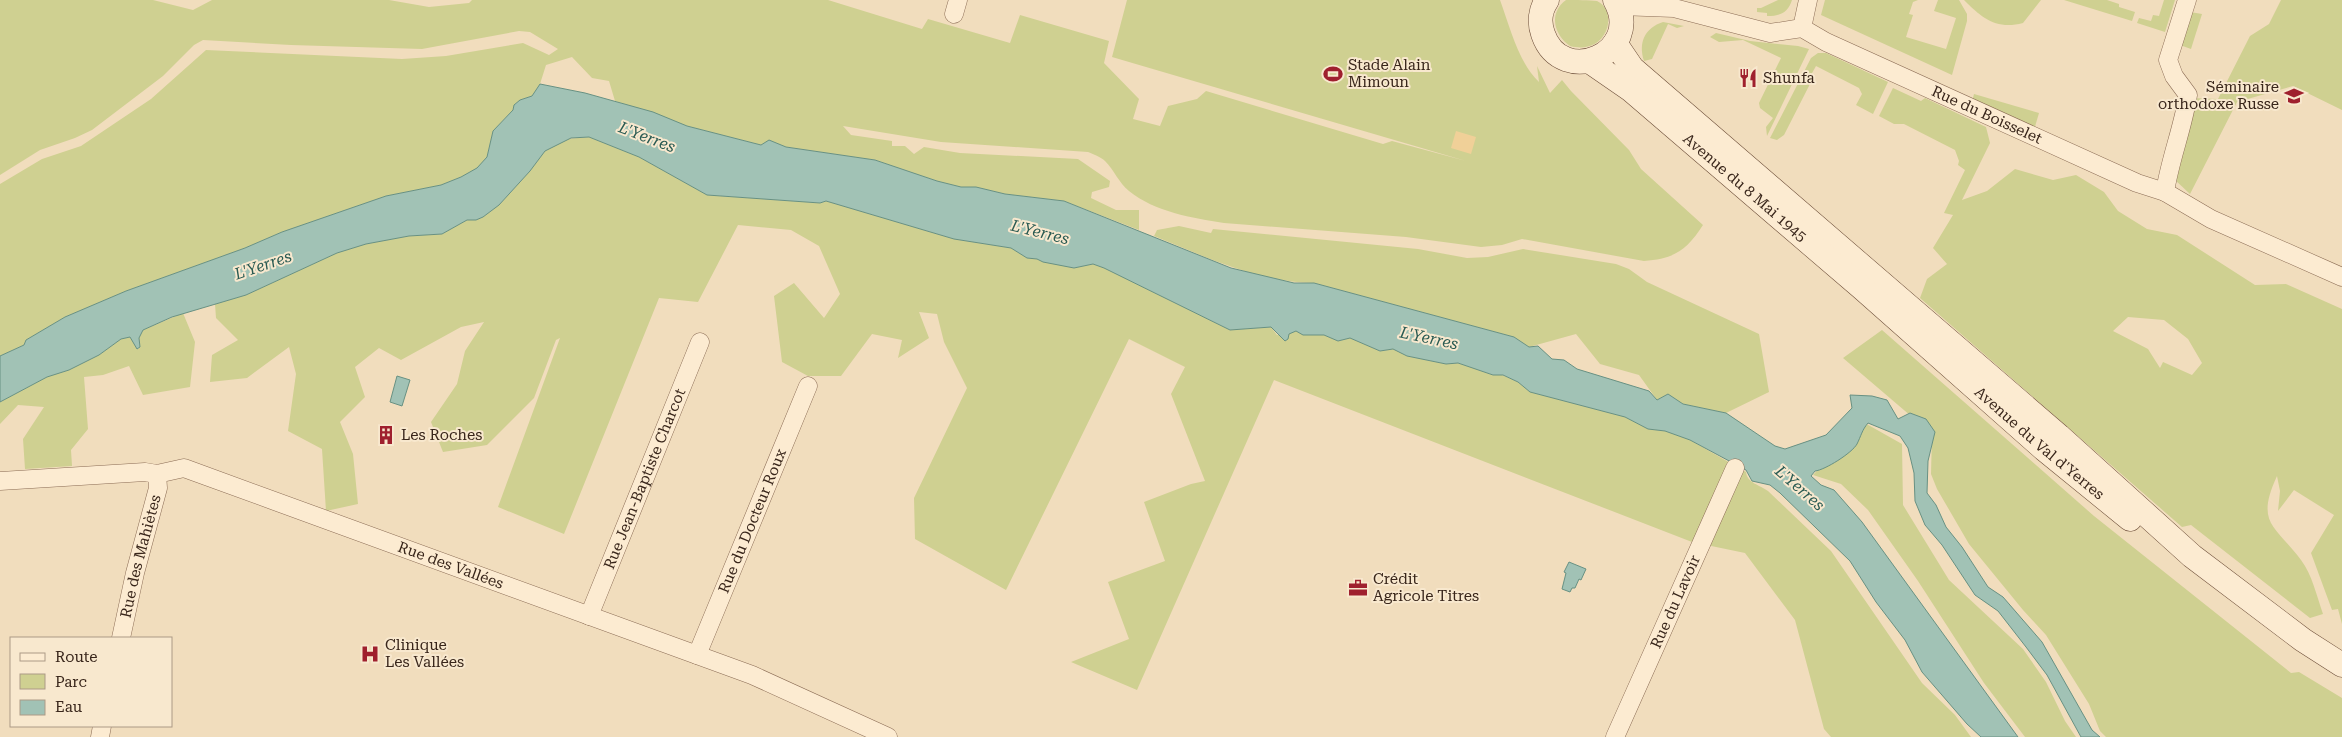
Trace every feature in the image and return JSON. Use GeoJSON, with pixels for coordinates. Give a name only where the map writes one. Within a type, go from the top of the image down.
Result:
{"type":"FeatureCollection","features":[{"type":"Feature","properties":{"kind":"main road"},"geometry":{"type":"LineString","coordinates":[[1541,5],[1541,28],[1545,40],[1553,51],[1564,58],[1576,62],[1590,61],[1608,52],[1615,43],[1622,23],[1617,3]]}},
{"type":"Feature","properties":{"kind":"main road","name":"Avenue du 8 Mai 1945"},"geometry":{"type":"LineString","coordinates":[[1615,43],[1632,68],[1902,312]]}},
{"type":"Feature","properties":{"kind":"main road","name":"Avenue du 8 Mai 1945"},"geometry":{"type":"LineString","coordinates":[[1590,61],[1620,81],[1902,312]]}},
{"type":"Feature","properties":{"kind":"main road","name":"Avenue du Val d'Yerres"},"geometry":{"type":"LineString","coordinates":[[1902,312],[2044,449],[2129,518],[2192,556],[2303,640],[2342,665]]}},
{"type":"Feature","properties":{"kind":"street"},"geometry":{"type":"LineString","coordinates":[[1617,3],[1674,8],[1770,33],[1802,28],[1808,0]]}},
{"type":"Feature","properties":{"kind":"street"},"geometry":{"type":"LineString","coordinates":[[2172,196],[2169,166],[2185,114],[2188,95],[2174,76],[2168,60],[2187,0]]}},
{"type":"Feature","properties":{"kind":"street","name":"Rue du Boisselet"},"geometry":{"type":"LineString","coordinates":[[1802,28],[1826,42],[2137,183],[2172,196],[2211,219],[2342,277]]}},
{"type":"Feature","properties":{"kind":"street","name":"Rue Jean-Baptiste Charcot"},"geometry":{"type":"LineString","coordinates":[[590,616],[700,342]]}},
{"type":"Feature","properties":{"kind":"street","name":"Rue du Docteur Roux"},"geometry":{"type":"LineString","coordinates":[[697,655],[808,386]]}},
{"type":"Feature","properties":{"kind":"street","name":"Rue des Vallées"},"geometry":{"type":"LineString","coordinates":[[0,482],[145,472],[157,474],[184,468],[752,675],[888,737]]}},
{"type":"Feature","properties":{"kind":"street","name":"Rue du Lavoir"},"geometry":{"type":"LineString","coordinates":[[1616,737],[1736,468]]}},
{"type":"Feature","properties":{"kind":"street","name":"Rue des Mahiètes"},"geometry":{"type":"LineString","coordinates":[[121,637],[135,573],[158,488],[157,474]]}},
{"type":"Feature","properties":{"kind":"green space"},"geometry":{"type":"Polygon","coordinates":[[[0,0],[153,0],[193,10],[212,0],[389,0],[429,7],[469,3],[472,0],[828,0],[922,29],[928,19],[1010,43],[1020,15],[1109,41],[1104,63],[1139,99],[1133,119],[1160,126],[1168,106],[1197,99],[1206,91],[1383,144],[1392,141],[1466,161],[1112,57],[1127,0],[1500,0],[1511,33],[1525,65],[1539,82],[1537,66],[1550,93],[1562,80],[1629,150],[1641,169],[1703,225],[1691,241],[1679,252],[1664,258],[1644,261],[1522,239],[1502,245],[1481,247],[1406,237],[1224,223],[1174,213],[1150,204],[1125,188],[1103,160],[1088,152],[941,142],[843,126],[851,135],[892,141],[892,146],[905,146],[914,154],[924,147],[960,153],[1078,159],[1110,181],[1109,187],[1092,192],[1091,198],[1116,210],[1139,210],[1139,230],[1064,201],[1005,194],[976,187],[961,187],[875,160],[786,147],[769,141],[761,145],[687,126],[615,101],[609,81],[592,78],[572,57],[546,65],[540,84],[532,96],[520,100],[514,105],[513,110],[493,131],[487,157],[478,168],[461,177],[441,185],[386,196],[282,232],[245,248],[126,291],[65,317],[26,340],[24,345],[0,356],[0,184],[42,159],[81,146],[151,99],[206,50],[402,59],[446,56],[523,43],[549,55],[558,49],[530,32],[519,31],[422,49],[203,40],[194,45],[163,76],[92,130],[40,150],[0,175],[0,0]]]}},
{"type":"Feature","properties":{"kind":"green space"},"geometry":{"type":"Polygon","coordinates":[[[1566,0],[1597,1],[1604,6],[1608,22],[1606,31],[1601,39],[1593,45],[1583,47],[1570,46],[1560,36],[1555,24],[1555,17],[1560,5],[1566,0]]]}},
{"type":"Feature","properties":{"kind":"green space"},"geometry":{"type":"Polygon","coordinates":[[[1778,0],[1792,0],[1786,11],[1780,14],[1767,16],[1767,13],[1757,12],[1757,8],[1778,0]]]}},
{"type":"Feature","properties":{"kind":"green space"},"geometry":{"type":"Polygon","coordinates":[[[1825,0],[1918,0],[1913,2],[1909,14],[1913,15],[1906,37],[1946,49],[1956,18],[1934,11],[1938,0],[1959,0],[1967,14],[1967,21],[1952,75],[1821,15],[1825,0]]]}},
{"type":"Feature","properties":{"kind":"green space"},"geometry":{"type":"Polygon","coordinates":[[[1964,0],[2041,0],[2023,23],[2005,25],[1997,24],[1983,17],[1964,0]]]}},
{"type":"Feature","properties":{"kind":"green space"},"geometry":{"type":"Polygon","coordinates":[[[2064,0],[2107,0],[2119,4],[2119,7],[2135,12],[2132,21],[2064,0]]]}},
{"type":"Feature","properties":{"kind":"green space"},"geometry":{"type":"Polygon","coordinates":[[[2164,0],[2175,0],[2165,32],[2137,23],[2139,18],[2151,21],[2153,15],[2159,16],[2164,0]]]}},
{"type":"Feature","properties":{"kind":"green space"},"geometry":{"type":"Polygon","coordinates":[[[2281,0],[2342,0],[2342,110],[2293,86],[2237,102],[2190,194],[2174,179],[2191,98],[2218,99],[2250,36],[2269,24],[2281,0]]]}},
{"type":"Feature","properties":{"kind":"green space"},"geometry":{"type":"Polygon","coordinates":[[[2190,12],[2202,14],[2191,49],[2180,45],[2190,12]]]}},
{"type":"Feature","properties":{"kind":"green space"},"geometry":{"type":"Polygon","coordinates":[[[1663,22],[1684,26],[1677,28],[1668,24],[1652,59],[1644,61],[1642,48],[1647,32],[1663,22]]]}},
{"type":"Feature","properties":{"kind":"green space"},"geometry":{"type":"Polygon","coordinates":[[[1716,33],[1750,41],[1809,49],[1767,136],[1766,127],[1773,118],[1760,108],[1759,103],[1781,58],[1743,40],[1719,42],[1710,37],[1716,33]]]}},
{"type":"Feature","properties":{"kind":"green space"},"geometry":{"type":"Polygon","coordinates":[[[1818,53],[1826,53],[1888,82],[1873,114],[1856,105],[1862,94],[1859,88],[1816,66],[1807,82],[1810,84],[1784,135],[1777,140],[1770,138],[1811,58],[1818,53]]]}},
{"type":"Feature","properties":{"kind":"green space"},"geometry":{"type":"Polygon","coordinates":[[[1893,88],[1921,101],[1925,98],[1986,127],[1990,143],[1962,200],[1987,191],[2015,169],[2053,180],[2076,175],[2104,192],[2118,211],[2147,229],[2177,235],[2255,285],[2286,284],[2342,309],[2342,624],[2338,609],[2332,610],[2311,553],[2334,515],[2294,490],[2278,511],[2280,491],[2277,476],[2268,504],[2268,514],[2276,531],[2301,560],[2311,579],[2323,614],[2310,618],[2191,525],[2182,527],[1920,298],[1927,279],[1947,264],[1933,248],[1953,215],[1944,213],[1965,170],[1958,165],[1959,161],[1955,150],[1904,124],[1894,124],[1879,116],[1893,88]],[[2128,317],[2113,331],[2148,349],[2160,368],[2163,362],[2192,375],[2202,363],[2188,339],[2164,320],[2128,317]]]}},
{"type":"Feature","properties":{"kind":"green space"},"geometry":{"type":"Polygon","coordinates":[[[1974,94],[2039,113],[2034,130],[1972,102],[1974,94]]]}},
{"type":"Feature","properties":{"kind":"green space"},"geometry":{"type":"Polygon","coordinates":[[[589,137],[639,157],[707,195],[820,203],[826,201],[954,239],[1011,248],[1027,258],[1074,268],[1093,264],[1230,330],[1271,327],[1277,335],[1296,331],[1313,335],[1324,335],[1338,341],[1350,338],[1380,351],[1394,349],[1407,356],[1446,364],[1458,363],[1493,375],[1502,375],[1518,382],[1530,392],[1625,417],[1648,429],[1665,431],[1690,440],[1746,472],[1751,481],[1768,491],[1831,551],[1922,683],[1955,715],[1971,737],[1831,737],[1824,729],[1795,620],[1745,553],[1692,542],[1274,380],[1137,690],[1071,662],[1129,639],[1108,582],[1165,561],[1144,502],[1191,484],[1205,481],[1171,394],[1185,367],[1129,339],[1006,590],[915,539],[914,498],[967,388],[944,342],[937,314],[919,312],[929,338],[898,358],[902,340],[872,334],[841,376],[808,376],[782,362],[774,296],[794,283],[824,318],[840,294],[819,246],[791,230],[738,225],[698,302],[659,298],[564,534],[498,507],[560,338],[556,340],[534,398],[487,445],[443,452],[431,422],[457,384],[465,351],[484,322],[461,327],[401,360],[379,348],[355,367],[365,397],[340,422],[353,454],[358,504],[326,511],[322,449],[288,431],[296,374],[289,347],[247,378],[210,382],[212,355],[238,340],[216,318],[215,304],[246,295],[337,253],[366,244],[409,236],[442,234],[467,220],[476,220],[483,217],[499,205],[530,171],[545,151],[566,139],[589,137]]]}},
{"type":"Feature","properties":{"kind":"green space"},"geometry":{"type":"Polygon","coordinates":[[[1179,226],[1211,233],[1213,229],[1418,249],[1467,258],[1488,257],[1523,249],[1616,264],[1629,269],[1647,282],[1759,334],[1769,392],[1726,413],[1683,404],[1668,394],[1657,400],[1639,375],[1600,364],[1576,334],[1529,347],[1514,337],[1314,283],[1293,282],[1252,273],[1212,260],[1154,236],[1157,230],[1179,226]]]}},
{"type":"Feature","properties":{"kind":"green space"},"geometry":{"type":"Polygon","coordinates":[[[183,313],[195,342],[190,387],[143,395],[129,366],[103,375],[84,377],[88,429],[71,450],[72,466],[25,469],[23,439],[44,407],[18,405],[0,424],[0,402],[47,377],[69,370],[99,355],[121,339],[130,337],[138,349],[140,347],[139,338],[143,330],[183,313]]]}},
{"type":"Feature","properties":{"kind":"green space"},"geometry":{"type":"Polygon","coordinates":[[[1882,330],[2094,516],[2291,673],[2299,672],[2342,698],[2342,737],[2106,737],[2100,731],[2089,704],[2046,635],[1969,544],[1937,489],[1931,474],[1932,434],[1843,358],[1882,330]]]}},
{"type":"Feature","properties":{"kind":"green space"},"geometry":{"type":"Polygon","coordinates":[[[1863,422],[1902,444],[1903,505],[1949,580],[2023,649],[2046,682],[2065,721],[2076,737],[2025,737],[1984,683],[1918,581],[1868,510],[1841,484],[1813,475],[1863,422]]]}},
{"type":"Feature","properties":{"kind":"sand"},"geometry":{"type":"Polygon","coordinates":[[[1456,131],[1476,137],[1471,154],[1451,148],[1456,131]]]}},
{"type":"Feature","properties":{"kind":"water","name":"L'Yerres"},"geometry":{"type":"Polygon","coordinates":[[[540,84],[585,93],[653,112],[687,126],[761,145],[769,140],[786,147],[875,160],[961,187],[976,187],[1005,194],[1064,201],[1231,268],[1294,283],[1314,283],[1514,337],[1529,347],[1538,346],[1552,359],[1564,360],[1577,369],[1649,391],[1657,400],[1668,394],[1683,404],[1726,413],[1775,446],[1785,449],[1826,435],[1852,408],[1850,395],[1872,396],[1887,400],[1898,419],[1910,413],[1926,419],[1935,432],[1928,461],[1927,493],[1936,505],[1946,527],[1962,547],[1988,587],[2003,597],[2042,642],[2092,730],[2100,737],[2081,737],[2047,675],[1998,611],[1975,595],[1942,545],[1925,525],[1915,501],[1914,473],[1908,448],[1900,436],[1868,423],[1857,444],[1850,452],[1815,471],[1811,476],[1821,485],[1834,490],[1862,522],[2018,737],[1981,737],[1967,724],[1922,672],[1905,640],[1876,602],[1850,561],[1770,485],[1752,481],[1746,470],[1690,440],[1665,431],[1648,429],[1625,417],[1530,392],[1518,382],[1503,375],[1493,375],[1458,363],[1446,364],[1407,356],[1393,349],[1380,351],[1350,338],[1338,341],[1324,335],[1303,335],[1296,331],[1289,334],[1288,339],[1285,341],[1271,327],[1230,330],[1093,264],[1074,268],[1043,262],[1027,258],[1011,248],[954,239],[826,201],[820,203],[707,195],[639,157],[589,137],[571,138],[545,151],[530,171],[499,205],[483,217],[476,220],[467,220],[442,234],[409,236],[366,244],[337,253],[246,295],[172,317],[143,330],[139,338],[140,347],[137,349],[130,337],[121,339],[99,355],[69,370],[47,377],[0,402],[0,356],[24,345],[26,340],[65,317],[126,291],[245,248],[282,232],[386,196],[441,185],[477,168],[487,157],[493,131],[513,110],[514,105],[520,100],[532,96],[540,84]]]}},
{"type":"Feature","properties":{"kind":"water"},"geometry":{"type":"Polygon","coordinates":[[[397,376],[410,380],[402,406],[390,402],[397,376]]]}},
{"type":"Feature","properties":{"kind":"water"},"geometry":{"type":"Polygon","coordinates":[[[1569,562],[1586,569],[1581,580],[1579,579],[1575,588],[1572,588],[1570,592],[1562,589],[1566,573],[1564,572],[1569,562]]]}},
{"type":"Feature","properties":{"kind":"place","name":"Stade Alain Mimoun"},"geometry":{"type":"Point","coordinates":[1333,74]}},
{"type":"Feature","properties":{"kind":"place","name":"Shunfa"},"geometry":{"type":"Point","coordinates":[1748,78]}},
{"type":"Feature","properties":{"kind":"place","name":"Séminaire orthodoxe Russe"},"geometry":{"type":"Point","coordinates":[2294,96]}},
{"type":"Feature","properties":{"kind":"place","name":"Les Roches"},"geometry":{"type":"Point","coordinates":[386,435]}},
{"type":"Feature","properties":{"kind":"place","name":"Crédit Agricole Titres"},"geometry":{"type":"Point","coordinates":[1358,588]}},
{"type":"Feature","properties":{"kind":"place","name":"Clinique Les Vallées"},"geometry":{"type":"Point","coordinates":[370,654]}}]}
